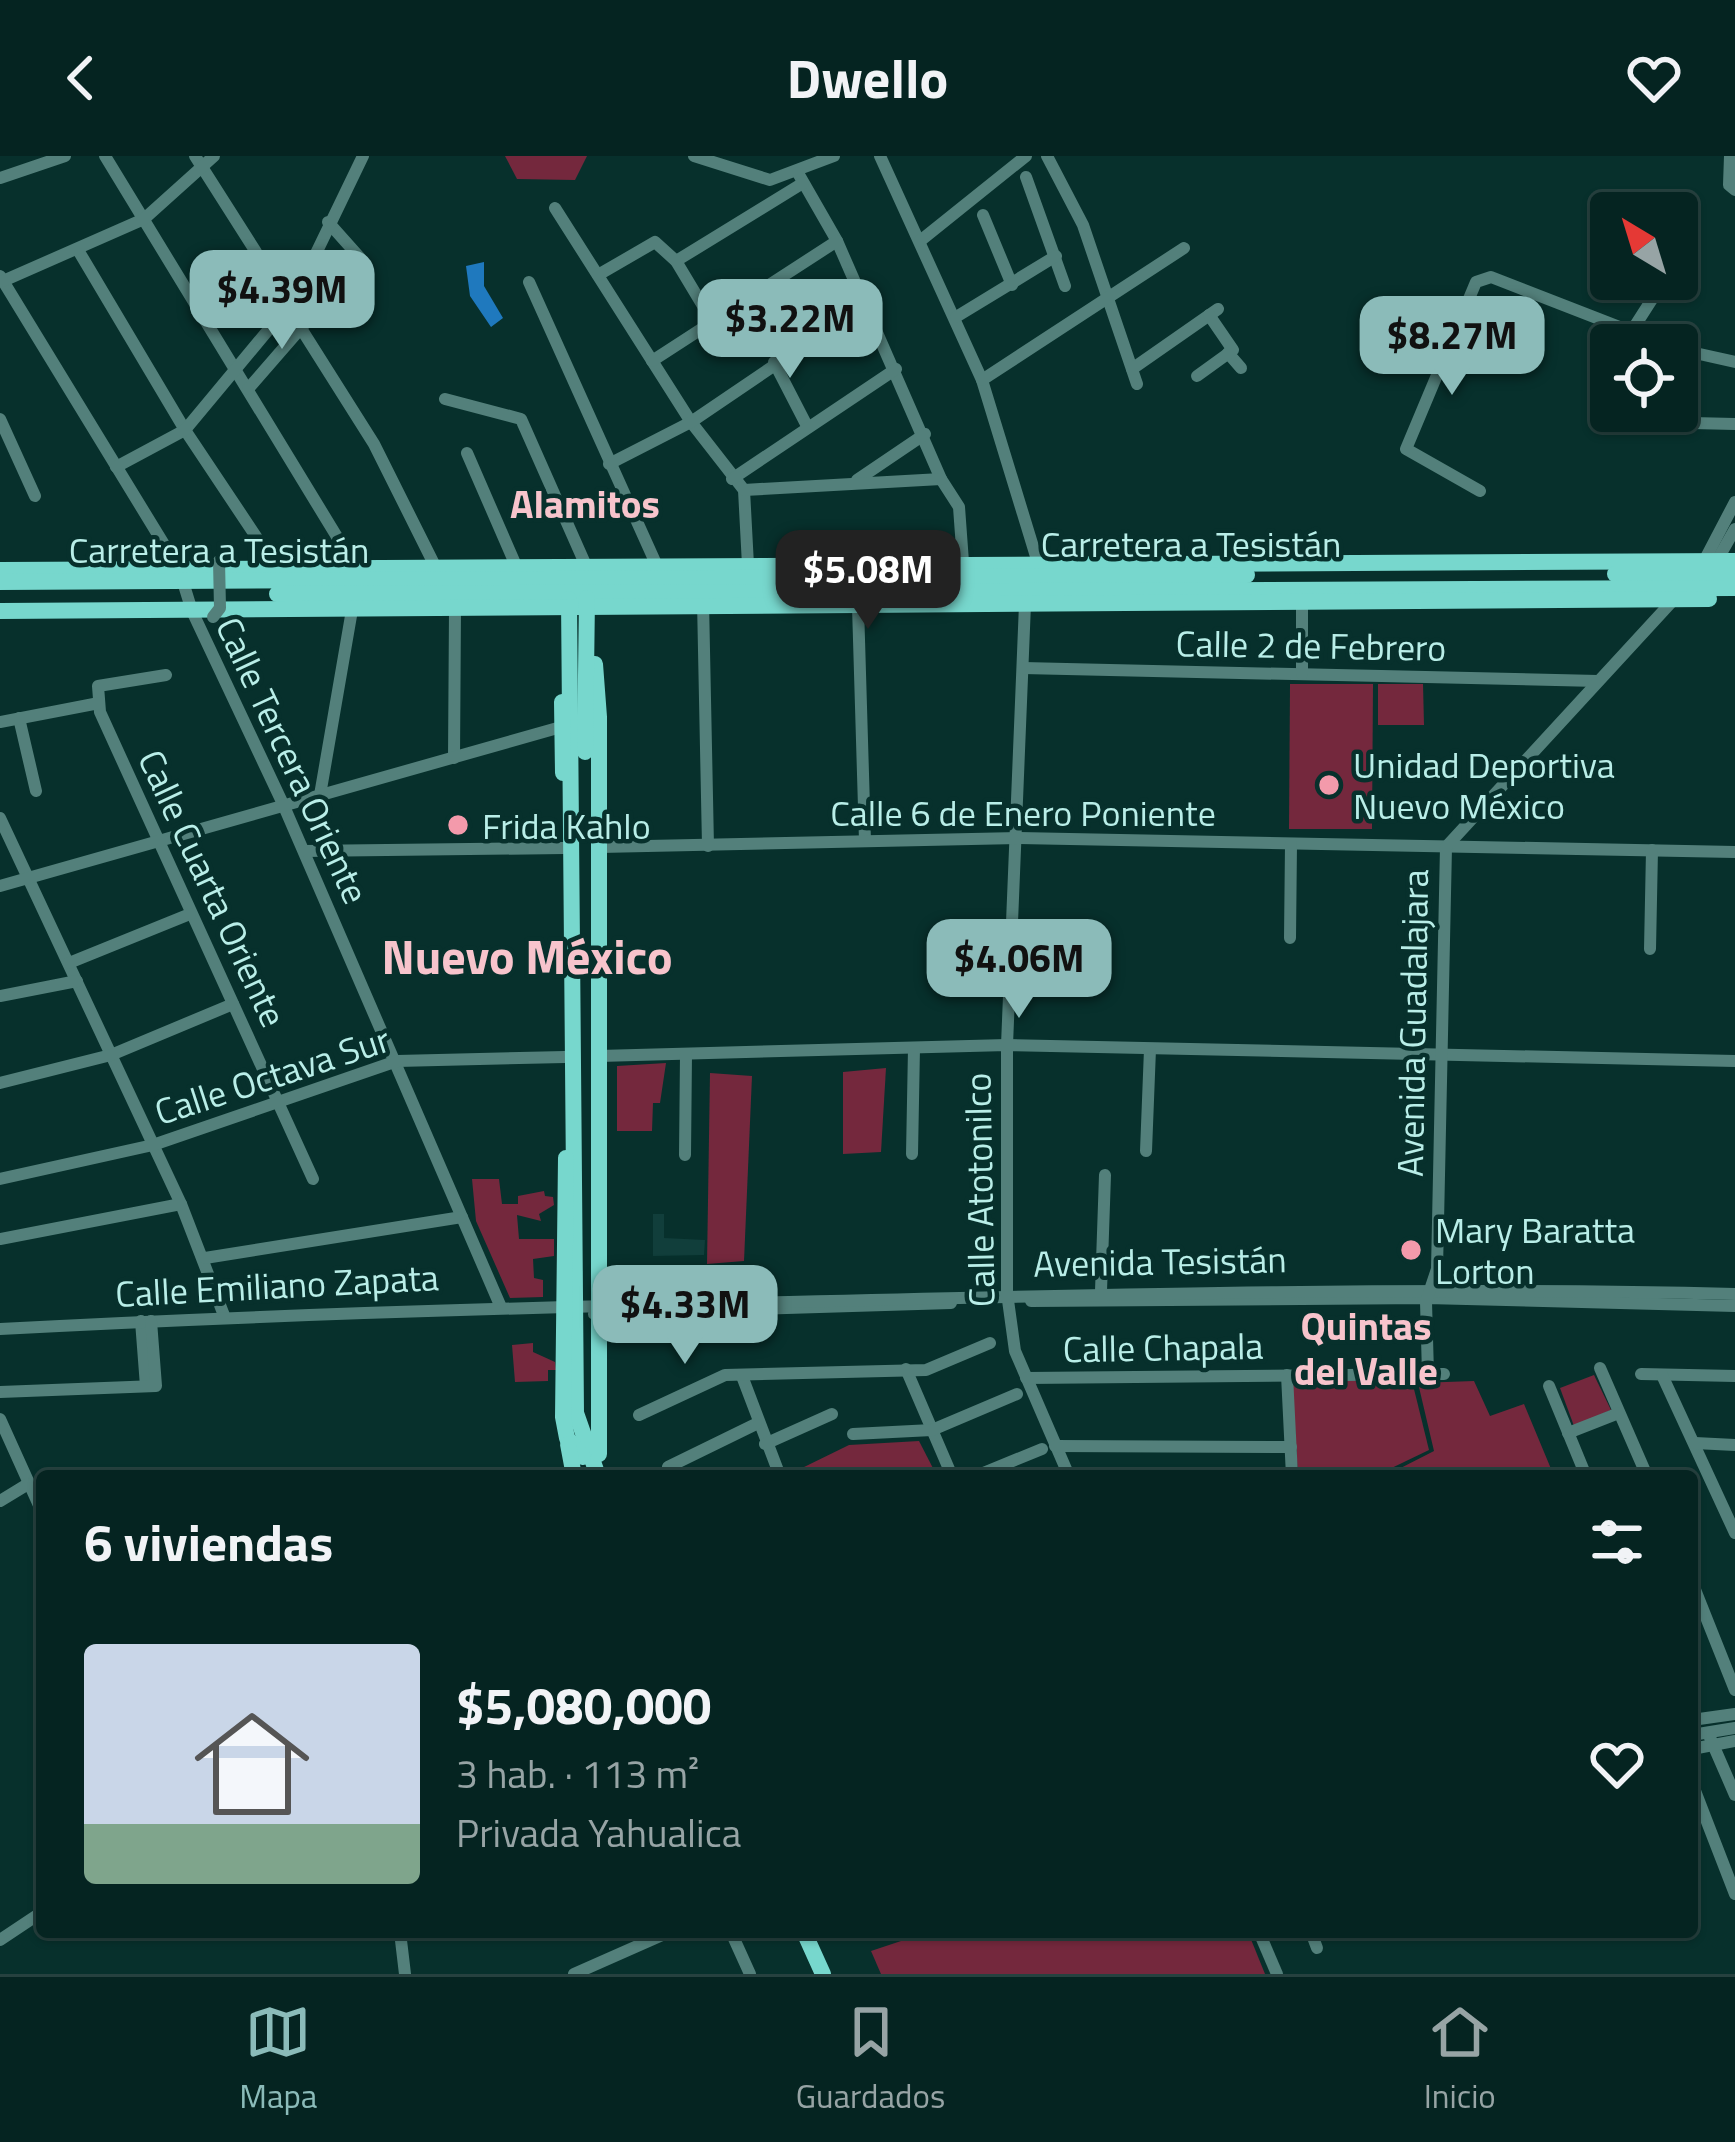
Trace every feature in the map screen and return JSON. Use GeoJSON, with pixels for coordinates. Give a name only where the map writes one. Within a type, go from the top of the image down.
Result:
{"type":"FeatureCollection","features":[{"type":"Feature","properties":{"kind":"main road"},"geometry":{"type":"LineString","coordinates":[[0,570],[352,610],[454,609],[577,591],[657,566],[963,562],[1697,582],[1735,599]]}},
{"type":"Feature","properties":{"kind":"main road"},"geometry":{"type":"LineString","coordinates":[[0,611],[185,589],[277,568],[517,568],[577,591],[858,606],[1025,604],[1119,597],[1302,602],[1697,582]]}},
{"type":"Feature","properties":{"kind":"main road","name":"Carretera a Tesistán"},"geometry":{"type":"LineString","coordinates":[[703,600],[1119,597],[1697,582],[1735,574]]}},
{"type":"Feature","properties":{"kind":"main road","name":"Carretera a Tesistán"},"geometry":{"type":"LineString","coordinates":[[0,582],[185,589]]}},
{"type":"Feature","properties":{"kind":"main road","name":"Carretera a Tesistán"},"geometry":{"type":"LineString","coordinates":[[0,594],[185,589],[577,591],[1697,582],[1735,588]]}},
{"type":"Feature","properties":{"kind":"main road"},"geometry":{"type":"LineString","coordinates":[[573,1470],[563,1417],[581,1309],[599,1056],[600,847],[599,717],[588,630],[577,591]]}},
{"type":"Feature","properties":{"kind":"main road"},"geometry":{"type":"LineString","coordinates":[[577,591],[562,727],[566,1057],[588,1418],[599,1469]]}},
{"type":"Feature","properties":{"kind":"main road"},"geometry":{"type":"LineString","coordinates":[[577,591],[581,1309]]}},
{"type":"Feature","properties":{"kind":"main road"},"geometry":{"type":"LineString","coordinates":[[581,1309],[588,630]]}},
{"type":"Feature","properties":{"kind":"main road"},"geometry":{"type":"LineString","coordinates":[[567,1438],[599,1469]]}},
{"type":"Feature","properties":{"kind":"main road"},"geometry":{"type":"LineString","coordinates":[[807,1938],[823,1974]]}},
{"type":"Feature","properties":{"kind":"street"},"geometry":{"type":"LineString","coordinates":[[0,178],[65,156]]}},
{"type":"Feature","properties":{"kind":"street"},"geometry":{"type":"LineString","coordinates":[[105,156],[356,568]]}},
{"type":"Feature","properties":{"kind":"street"},"geometry":{"type":"LineString","coordinates":[[1,279],[144,219],[198,161],[214,156]]}},
{"type":"Feature","properties":{"kind":"street"},"geometry":{"type":"LineString","coordinates":[[694,156],[770,180],[801,178]]}},
{"type":"Feature","properties":{"kind":"street"},"geometry":{"type":"LineString","coordinates":[[676,261],[834,156]]}},
{"type":"Feature","properties":{"kind":"street"},"geometry":{"type":"LineString","coordinates":[[880,156],[982,380],[1038,562]]}},
{"type":"Feature","properties":{"kind":"street"},"geometry":{"type":"LineString","coordinates":[[920,241],[1026,156]]}},
{"type":"Feature","properties":{"kind":"street"},"geometry":{"type":"LineString","coordinates":[[1047,156],[1083,225],[1137,384]]}},
{"type":"Feature","properties":{"kind":"street"},"geometry":{"type":"LineString","coordinates":[[1730,156],[1729,185],[1735,190]]}},
{"type":"Feature","properties":{"kind":"street"},"geometry":{"type":"LineString","coordinates":[[116,466],[185,430],[294,299],[358,159]]}},
{"type":"Feature","properties":{"kind":"street"},"geometry":{"type":"LineString","coordinates":[[198,161],[256,252]]}},
{"type":"Feature","properties":{"kind":"street"},"geometry":{"type":"LineString","coordinates":[[1026,177],[1065,286]]}},
{"type":"Feature","properties":{"kind":"street"},"geometry":{"type":"LineString","coordinates":[[801,178],[837,241],[941,479],[959,507],[963,562]]}},
{"type":"Feature","properties":{"kind":"street"},"geometry":{"type":"LineString","coordinates":[[555,208],[691,422],[744,490],[748,565]]}},
{"type":"Feature","properties":{"kind":"street"},"geometry":{"type":"LineString","coordinates":[[982,215],[1012,286]]}},
{"type":"Feature","properties":{"kind":"street"},"geometry":{"type":"LineString","coordinates":[[248,388],[361,259],[328,222]]}},
{"type":"Feature","properties":{"kind":"street"},"geometry":{"type":"LineString","coordinates":[[652,361],[837,241]]}},
{"type":"Feature","properties":{"kind":"street"},"geometry":{"type":"LineString","coordinates":[[598,275],[655,242],[676,261],[712,321]]}},
{"type":"Feature","properties":{"kind":"street"},"geometry":{"type":"LineString","coordinates":[[982,380],[1184,248]]}},
{"type":"Feature","properties":{"kind":"street"},"geometry":{"type":"LineString","coordinates":[[78,250],[185,430],[277,568]]}},
{"type":"Feature","properties":{"kind":"street"},"geometry":{"type":"LineString","coordinates":[[956,316],[1056,256]]}},
{"type":"Feature","properties":{"kind":"street"},"geometry":{"type":"LineString","coordinates":[[1480,491],[1406,449],[1471,288],[1491,277],[1611,324]]}},
{"type":"Feature","properties":{"kind":"street","name":"Calle Tercera Oriente"},"geometry":{"type":"LineString","coordinates":[[1,279],[185,589],[397,1060],[500,1305]]}},
{"type":"Feature","properties":{"kind":"street"},"geometry":{"type":"LineString","coordinates":[[529,282],[657,566]]}},
{"type":"Feature","properties":{"kind":"street"},"geometry":{"type":"LineString","coordinates":[[608,464],[691,422],[865,304]]}},
{"type":"Feature","properties":{"kind":"street"},"geometry":{"type":"LineString","coordinates":[[1132,369],[1214,312],[1233,350],[1197,376]]}},
{"type":"Feature","properties":{"kind":"street"},"geometry":{"type":"LineString","coordinates":[[302,330],[374,444],[435,566]]}},
{"type":"Feature","properties":{"kind":"street"},"geometry":{"type":"LineString","coordinates":[[1228,353],[1240,368]]}},
{"type":"Feature","properties":{"kind":"street"},"geometry":{"type":"LineString","coordinates":[[1698,354],[1735,362]]}},
{"type":"Feature","properties":{"kind":"street"},"geometry":{"type":"LineString","coordinates":[[774,362],[807,426]]}},
{"type":"Feature","properties":{"kind":"street"},"geometry":{"type":"LineString","coordinates":[[732,479],[896,369]]}},
{"type":"Feature","properties":{"kind":"street"},"geometry":{"type":"LineString","coordinates":[[445,399],[521,419],[577,591]]}},
{"type":"Feature","properties":{"kind":"street"},"geometry":{"type":"LineString","coordinates":[[0,419],[34,496]]}},
{"type":"Feature","properties":{"kind":"street"},"geometry":{"type":"LineString","coordinates":[[1698,423],[1735,424]]}},
{"type":"Feature","properties":{"kind":"street"},"geometry":{"type":"LineString","coordinates":[[856,481],[925,434]]}},
{"type":"Feature","properties":{"kind":"street"},"geometry":{"type":"LineString","coordinates":[[467,454],[517,568]]}},
{"type":"Feature","properties":{"kind":"street"},"geometry":{"type":"LineString","coordinates":[[744,490],[941,479]]}},
{"type":"Feature","properties":{"kind":"street","name":"Avenida Guadalajara"},"geometry":{"type":"LineString","coordinates":[[1697,582],[1735,502]]}},
{"type":"Feature","properties":{"kind":"street","name":"Avenida Guadalajara"},"geometry":{"type":"LineString","coordinates":[[1428,1374],[1429,1293],[1437,1269],[1447,847],[1598,681],[1697,582],[1735,529]]}},
{"type":"Feature","properties":{"kind":"street"},"geometry":{"type":"LineString","coordinates":[[213,617],[220,608],[219,561]]}},
{"type":"Feature","properties":{"kind":"street"},"geometry":{"type":"LineString","coordinates":[[703,600],[708,845]]}},
{"type":"Feature","properties":{"kind":"street"},"geometry":{"type":"LineString","coordinates":[[1302,602],[1302,674]]}},
{"type":"Feature","properties":{"kind":"street","name":"Calle Atotonilco"},"geometry":{"type":"LineString","coordinates":[[1025,604],[1007,1045],[1007,1297],[1012,1342],[1048,1447],[1065,1470]]}},
{"type":"Feature","properties":{"kind":"street"},"geometry":{"type":"LineString","coordinates":[[858,606],[865,841]]}},
{"type":"Feature","properties":{"kind":"street"},"geometry":{"type":"LineString","coordinates":[[454,609],[454,758]]}},
{"type":"Feature","properties":{"kind":"street"},"geometry":{"type":"LineString","coordinates":[[320,795],[352,610]]}},
{"type":"Feature","properties":{"kind":"street","name":"Calle 2 de Febrero"},"geometry":{"type":"LineString","coordinates":[[1023,668],[1598,681]]}},
{"type":"Feature","properties":{"kind":"street","name":"Calle Cuarta Oriente"},"geometry":{"type":"LineString","coordinates":[[166,675],[98,686],[99,703],[154,839],[313,1179]]}},
{"type":"Feature","properties":{"kind":"street"},"geometry":{"type":"LineString","coordinates":[[0,722],[99,703]]}},
{"type":"Feature","properties":{"kind":"street"},"geometry":{"type":"LineString","coordinates":[[19,718],[36,791]]}},
{"type":"Feature","properties":{"kind":"street"},"geometry":{"type":"LineString","coordinates":[[0,886],[562,727]]}},
{"type":"Feature","properties":{"kind":"street"},"geometry":{"type":"LineString","coordinates":[[0,818],[181,1204],[225,1318]]}},
{"type":"Feature","properties":{"kind":"street","name":"Calle 6 de Enero Poniente"},"geometry":{"type":"LineString","coordinates":[[600,847],[1019,838],[1735,852]]}},
{"type":"Feature","properties":{"kind":"street"},"geometry":{"type":"LineString","coordinates":[[1290,938],[1291,844]]}},
{"type":"Feature","properties":{"kind":"street"},"geometry":{"type":"LineString","coordinates":[[304,851],[564,848]]}},
{"type":"Feature","properties":{"kind":"street"},"geometry":{"type":"LineString","coordinates":[[1650,949],[1652,850]]}},
{"type":"Feature","properties":{"kind":"street"},"geometry":{"type":"LineString","coordinates":[[69,963],[190,914]]}},
{"type":"Feature","properties":{"kind":"street"},"geometry":{"type":"LineString","coordinates":[[0,996],[77,981]]}},
{"type":"Feature","properties":{"kind":"street"},"geometry":{"type":"LineString","coordinates":[[0,1083],[111,1055],[233,1004]]}},
{"type":"Feature","properties":{"kind":"street"},"geometry":{"type":"LineString","coordinates":[[599,1056],[1007,1045],[1735,1061]]}},
{"type":"Feature","properties":{"kind":"street"},"geometry":{"type":"LineString","coordinates":[[912,1154],[914,1048]]}},
{"type":"Feature","properties":{"kind":"street"},"geometry":{"type":"LineString","coordinates":[[1146,1151],[1150,1049]]}},
{"type":"Feature","properties":{"kind":"street"},"geometry":{"type":"LineString","coordinates":[[685,1155],[686,1054]]}},
{"type":"Feature","properties":{"kind":"street","name":"Calle Octava Sur"},"geometry":{"type":"LineString","coordinates":[[0,1179],[153,1145],[397,1060],[566,1057]]}},
{"type":"Feature","properties":{"kind":"street"},"geometry":{"type":"LineString","coordinates":[[1101,1291],[1105,1175]]}},
{"type":"Feature","properties":{"kind":"street"},"geometry":{"type":"LineString","coordinates":[[0,1239],[181,1204]]}},
{"type":"Feature","properties":{"kind":"street"},"geometry":{"type":"LineString","coordinates":[[205,1258],[462,1217]]}},
{"type":"Feature","properties":{"kind":"street","name":"Avenida Tesistán"},"geometry":{"type":"LineString","coordinates":[[1007,1297],[1101,1291],[1735,1294]]}},
{"type":"Feature","properties":{"kind":"street","name":"Avenida Tesistán"},"geometry":{"type":"LineString","coordinates":[[581,1309],[1007,1297],[1429,1293],[1735,1306]]}},
{"type":"Feature","properties":{"kind":"street","name":"Calle Emiliano Zapata"},"geometry":{"type":"LineString","coordinates":[[0,1329],[500,1305],[581,1309]]}},
{"type":"Feature","properties":{"kind":"street"},"geometry":{"type":"LineString","coordinates":[[0,1392],[151,1386],[146,1321]]}},
{"type":"Feature","properties":{"kind":"street"},"geometry":{"type":"LineString","coordinates":[[639,1415],[725,1375],[926,1370],[989,1343]]}},
{"type":"Feature","properties":{"kind":"street"},"geometry":{"type":"LineString","coordinates":[[1600,1368],[1644,1470]]}},
{"type":"Feature","properties":{"kind":"street"},"geometry":{"type":"LineString","coordinates":[[906,1369],[949,1470]]}},
{"type":"Feature","properties":{"kind":"street","name":"Calle Chapala"},"geometry":{"type":"LineString","coordinates":[[1026,1378],[1444,1374]]}},
{"type":"Feature","properties":{"kind":"street"},"geometry":{"type":"LineString","coordinates":[[1641,1374],[1735,1376]]}},
{"type":"Feature","properties":{"kind":"street"},"geometry":{"type":"LineString","coordinates":[[1287,1375],[1292,1470]]}},
{"type":"Feature","properties":{"kind":"street"},"geometry":{"type":"LineString","coordinates":[[1662,1375],[1731,1514],[1735,1533]]}},
{"type":"Feature","properties":{"kind":"street"},"geometry":{"type":"LineString","coordinates":[[742,1376],[776,1470]]}},
{"type":"Feature","properties":{"kind":"street"},"geometry":{"type":"LineString","coordinates":[[1549,1386],[1583,1470]]}},
{"type":"Feature","properties":{"kind":"street"},"geometry":{"type":"LineString","coordinates":[[854,1434],[932,1430],[1017,1394]]}},
{"type":"Feature","properties":{"kind":"street"},"geometry":{"type":"LineString","coordinates":[[1568,1433],[1619,1413]]}},
{"type":"Feature","properties":{"kind":"street"},"geometry":{"type":"LineString","coordinates":[[765,1444],[832,1414]]}},
{"type":"Feature","properties":{"kind":"street"},"geometry":{"type":"LineString","coordinates":[[0,1419],[36,1500]]}},
{"type":"Feature","properties":{"kind":"street"},"geometry":{"type":"LineString","coordinates":[[668,1467],[756,1424]]}},
{"type":"Feature","properties":{"kind":"street"},"geometry":{"type":"LineString","coordinates":[[1695,1444],[1735,1445]]}},
{"type":"Feature","properties":{"kind":"street"},"geometry":{"type":"LineString","coordinates":[[991,1470],[1048,1447],[1291,1447]]}},
{"type":"Feature","properties":{"kind":"street"},"geometry":{"type":"LineString","coordinates":[[0,1501],[28,1484]]}},
{"type":"Feature","properties":{"kind":"street"},"geometry":{"type":"LineString","coordinates":[[1698,1597],[1735,1690]]}},
{"type":"Feature","properties":{"kind":"street"},"geometry":{"type":"LineString","coordinates":[[1698,1719],[1735,1714]]}},
{"type":"Feature","properties":{"kind":"street"},"geometry":{"type":"LineString","coordinates":[[1700,1736],[1735,1728]]}},
{"type":"Feature","properties":{"kind":"street"},"geometry":{"type":"LineString","coordinates":[[1700,1736],[1735,1741]]}},
{"type":"Feature","properties":{"kind":"street"},"geometry":{"type":"LineString","coordinates":[[1700,1736],[1735,1796]]}},
{"type":"Feature","properties":{"kind":"street"},"geometry":{"type":"LineString","coordinates":[[1698,1798],[1735,1894]]}},
{"type":"Feature","properties":{"kind":"street"},"geometry":{"type":"LineString","coordinates":[[0,1940],[36,1916]]}},
{"type":"Feature","properties":{"kind":"street"},"geometry":{"type":"LineString","coordinates":[[401,1938],[405,1974]]}},
{"type":"Feature","properties":{"kind":"street"},"geometry":{"type":"LineString","coordinates":[[574,1974],[655,1938]]}},
{"type":"Feature","properties":{"kind":"street"},"geometry":{"type":"LineString","coordinates":[[733,1938],[750,1974]]}},
{"type":"Feature","properties":{"kind":"street"},"geometry":{"type":"LineString","coordinates":[[1262,1938],[1277,1974]]}},
{"type":"Feature","properties":{"kind":"street"},"geometry":{"type":"LineString","coordinates":[[1313,1938],[1317,1948]]}},
{"type":"Feature","properties":{"kind":"shaded area"},"geometry":{"type":"Polygon","coordinates":[[[505,156],[587,156],[575,180],[517,179],[505,156]]]}},
{"type":"Feature","properties":{"kind":"shaded area","name":"Unidad Deportiva Nuevo México"},"geometry":{"type":"Polygon","coordinates":[[[1290,684],[1373,684],[1372,829],[1289,829],[1290,684]]]}},
{"type":"Feature","properties":{"kind":"shaded area"},"geometry":{"type":"Polygon","coordinates":[[[1378,684],[1423,684],[1424,725],[1378,725],[1378,684]]]}},
{"type":"Feature","properties":{"kind":"shaded area"},"geometry":{"type":"Polygon","coordinates":[[[666,1063],[660,1103],[653,1103],[652,1131],[617,1131],[617,1066],[666,1063]]]}},
{"type":"Feature","properties":{"kind":"shaded area"},"geometry":{"type":"Polygon","coordinates":[[[886,1068],[881,1152],[843,1154],[843,1072],[886,1068]]]}},
{"type":"Feature","properties":{"kind":"shaded area"},"geometry":{"type":"Polygon","coordinates":[[[710,1073],[752,1076],[744,1261],[707,1264],[710,1073]]]}},
{"type":"Feature","properties":{"kind":"shaded area"},"geometry":{"type":"Polygon","coordinates":[[[472,1179],[499,1179],[502,1204],[518,1204],[518,1196],[544,1191],[545,1196],[553,1197],[554,1205],[539,1214],[541,1221],[517,1215],[519,1239],[554,1239],[554,1256],[533,1259],[534,1278],[543,1280],[543,1297],[510,1298],[476,1221],[472,1179]]]}},
{"type":"Feature","properties":{"kind":"shaded area"},"geometry":{"type":"Polygon","coordinates":[[[653,1214],[664,1214],[664,1238],[705,1240],[704,1255],[653,1256],[653,1214]]]}},
{"type":"Feature","properties":{"kind":"shaded area"},"geometry":{"type":"Polygon","coordinates":[[[533,1343],[533,1352],[555,1362],[556,1370],[548,1370],[548,1381],[515,1382],[512,1345],[533,1343]]]}},
{"type":"Feature","properties":{"kind":"shaded area"},"geometry":{"type":"Polygon","coordinates":[[[1594,1375],[1611,1410],[1574,1426],[1560,1388],[1594,1375]]]}},
{"type":"Feature","properties":{"kind":"shaded area"},"geometry":{"type":"Polygon","coordinates":[[[1292,1380],[1412,1381],[1429,1450],[1387,1470],[1298,1470],[1292,1380]]]}},
{"type":"Feature","properties":{"kind":"shaded area"},"geometry":{"type":"Polygon","coordinates":[[[1474,1381],[1490,1416],[1524,1404],[1552,1470],[1397,1470],[1434,1451],[1418,1383],[1474,1381]]]}},
{"type":"Feature","properties":{"kind":"shaded area"},"geometry":{"type":"Polygon","coordinates":[[[919,1441],[934,1470],[800,1470],[849,1445],[919,1441]]]}},
{"type":"Feature","properties":{"kind":"shaded area"},"geometry":{"type":"Polygon","coordinates":[[[910,1938],[1250,1938],[1265,1974],[881,1974],[871,1951],[910,1938]]]}},
{"type":"Feature","properties":{"kind":"water"},"geometry":{"type":"Polygon","coordinates":[[[484,262],[484,286],[503,318],[491,327],[470,296],[466,266],[484,262]]]}},
{"type":"Feature","properties":{"kind":"place","name":"Unidad Deportiva Nuevo México"},"geometry":{"type":"Point","coordinates":[1329,785]}},
{"type":"Feature","properties":{"kind":"place","name":"Frida Kahlo"},"geometry":{"type":"Point","coordinates":[458,825]}},
{"type":"Feature","properties":{"kind":"place","name":"Mary Baratta Lorton"},"geometry":{"type":"Point","coordinates":[1411,1250]}},
{"type":"Feature","properties":{"kind":"district","name":"Alamitos"},"geometry":{"type":"Point","coordinates":[585,503]}},
{"type":"Feature","properties":{"kind":"district","name":"Nuevo México"},"geometry":{"type":"Point","coordinates":[527,956]}},
{"type":"Feature","properties":{"kind":"district","name":"Quintas del Valle"},"geometry":{"type":"Point","coordinates":[1366,1348]}}]}
